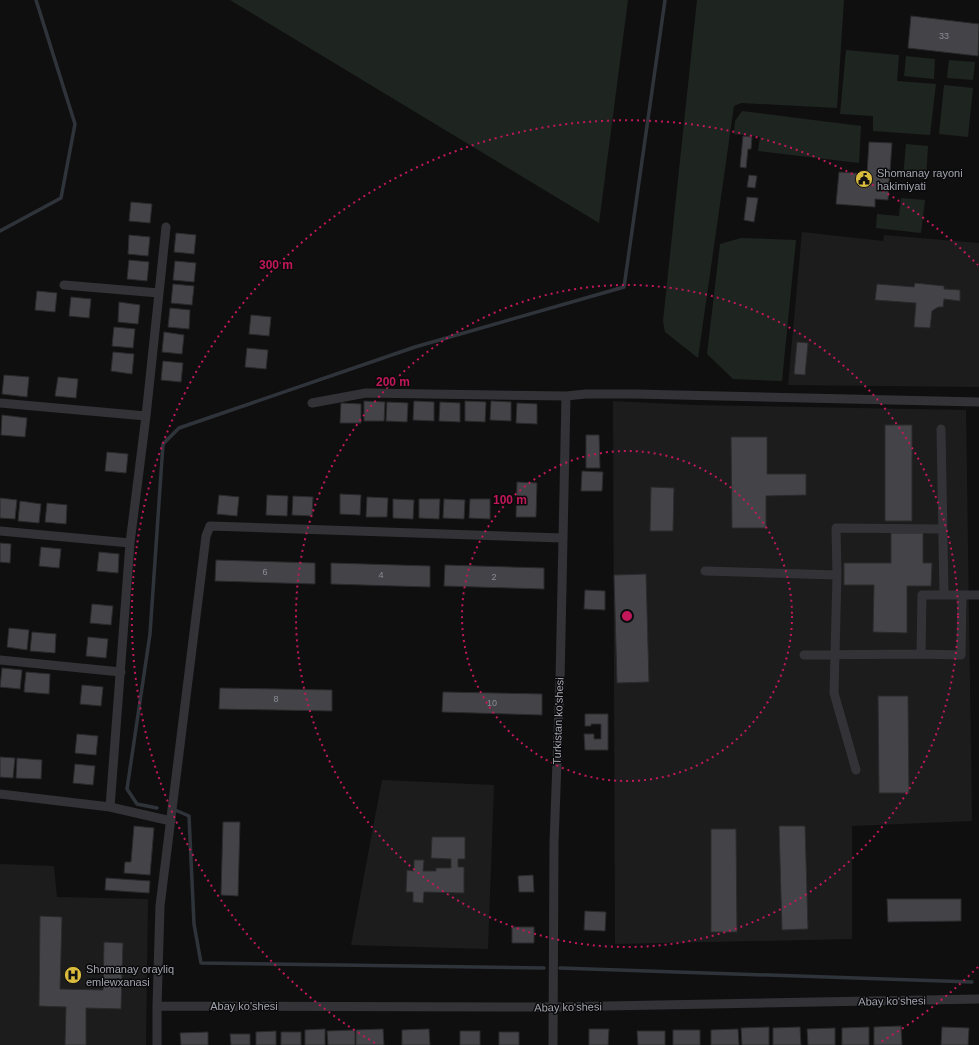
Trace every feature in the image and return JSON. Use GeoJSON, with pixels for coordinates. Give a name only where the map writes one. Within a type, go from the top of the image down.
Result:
{"type":"FeatureCollection","features":[{"type":"Feature","properties":{"kind":"street"},"geometry":{"type":"LineString","coordinates":[[110,806],[130,543],[146,416],[166,228]]}},
{"type":"Feature","properties":{"kind":"street"},"geometry":{"type":"LineString","coordinates":[[64,285],[160,293]]}},
{"type":"Feature","properties":{"kind":"street"},"geometry":{"type":"LineString","coordinates":[[312,403],[366,393],[566,396],[586,394],[635,394],[979,402]]}},
{"type":"Feature","properties":{"kind":"street","name":"Turkistan ko'shesi"},"geometry":{"type":"LineString","coordinates":[[553,1045],[554,843],[560,681],[566,396]]}},
{"type":"Feature","properties":{"kind":"street"},"geometry":{"type":"LineString","coordinates":[[0,403],[146,416]]}},
{"type":"Feature","properties":{"kind":"street"},"geometry":{"type":"LineString","coordinates":[[940,429],[944,595]]}},
{"type":"Feature","properties":{"kind":"street"},"geometry":{"type":"LineString","coordinates":[[157,1045],[160,906],[206,536],[210,526],[562,538]]}},
{"type":"Feature","properties":{"kind":"street"},"geometry":{"type":"LineString","coordinates":[[856,770],[834,693],[837,575],[836,528],[943,528]]}},
{"type":"Feature","properties":{"kind":"street"},"geometry":{"type":"LineString","coordinates":[[0,531],[130,543]]}},
{"type":"Feature","properties":{"kind":"street"},"geometry":{"type":"LineString","coordinates":[[705,571],[837,575]]}},
{"type":"Feature","properties":{"kind":"street"},"geometry":{"type":"LineString","coordinates":[[921,654],[922,595],[979,595]]}},
{"type":"Feature","properties":{"kind":"street"},"geometry":{"type":"LineString","coordinates":[[804,655],[961,655],[962,595]]}},
{"type":"Feature","properties":{"kind":"street"},"geometry":{"type":"LineString","coordinates":[[0,660],[121,672]]}},
{"type":"Feature","properties":{"kind":"street"},"geometry":{"type":"LineString","coordinates":[[0,794],[110,806],[171,821]]}},
{"type":"Feature","properties":{"kind":"street","name":"Abay ko'shesi"},"geometry":{"type":"LineString","coordinates":[[157,1006],[554,1007],[979,999]]}},
{"type":"Feature","properties":{"kind":"shaded area"},"geometry":{"type":"Polygon","coordinates":[[[230,0],[628,0],[599,223],[230,0]]]}},
{"type":"Feature","properties":{"kind":"shaded area"},"geometry":{"type":"Polygon","coordinates":[[[697,0],[844,0],[837,108],[741,103],[734,106],[698,358],[665,332],[663,321],[697,0]]]}},
{"type":"Feature","properties":{"kind":"shaded area"},"geometry":{"type":"Polygon","coordinates":[[[846,50],[899,55],[897,81],[936,84],[930,135],[873,131],[873,116],[840,114],[846,50]]]}},
{"type":"Feature","properties":{"kind":"shaded area"},"geometry":{"type":"Polygon","coordinates":[[[906,56],[935,59],[934,79],[904,76],[906,56]]]}},
{"type":"Feature","properties":{"kind":"shaded area"},"geometry":{"type":"Polygon","coordinates":[[[949,60],[975,62],[973,80],[947,78],[949,60]]]}},
{"type":"Feature","properties":{"kind":"shaded area"},"geometry":{"type":"Polygon","coordinates":[[[944,85],[973,88],[968,137],[939,134],[944,85]]]}},
{"type":"Feature","properties":{"kind":"shaded area"},"geometry":{"type":"Polygon","coordinates":[[[742,111],[861,126],[859,163],[758,151],[760,137],[734,134],[735,121],[742,111]]]}},
{"type":"Feature","properties":{"kind":"shaded area"},"geometry":{"type":"Polygon","coordinates":[[[906,144],[928,146],[926,179],[903,177],[906,144]]]}},
{"type":"Feature","properties":{"kind":"shaded area"},"geometry":{"type":"Polygon","coordinates":[[[901,198],[925,200],[921,233],[876,228],[877,214],[899,216],[901,198]]]}},
{"type":"Feature","properties":{"kind":"shaded area"},"geometry":{"type":"Polygon","coordinates":[[[802,232],[883,241],[884,235],[979,243],[979,387],[788,385],[802,232]]]}},
{"type":"Feature","properties":{"kind":"shaded area"},"geometry":{"type":"Polygon","coordinates":[[[741,238],[796,240],[782,381],[733,379],[707,354],[720,244],[741,238]]]}},
{"type":"Feature","properties":{"kind":"shaded area"},"geometry":{"type":"Polygon","coordinates":[[[613,401],[694,405],[966,410],[972,821],[852,826],[852,939],[615,944],[613,401]]]}},
{"type":"Feature","properties":{"kind":"shaded area"},"geometry":{"type":"Polygon","coordinates":[[[382,780],[494,785],[488,949],[351,945],[382,780]]]}},
{"type":"Feature","properties":{"kind":"shaded area","name":"Shomanay orayliq emlewxanasi"},"geometry":{"type":"Polygon","coordinates":[[[0,864],[54,866],[57,897],[148,899],[146,1045],[0,1045],[0,864]]]}},
{"type":"Feature","properties":{"kind":"building"},"geometry":{"type":"Polygon","coordinates":[[[911,16],[979,24],[978,56],[908,48],[911,16]]]}},
{"type":"Feature","properties":{"kind":"building"},"geometry":{"type":"Polygon","coordinates":[[[743,136],[752,137],[751,149],[748,149],[746,168],[740,167],[743,136]]]}},
{"type":"Feature","properties":{"kind":"building","name":"Shomanay rayoni hakimiyati"},"geometry":{"type":"Polygon","coordinates":[[[869,142],[892,143],[888,200],[875,199],[875,207],[836,204],[839,172],[867,174],[869,142]]]}},
{"type":"Feature","properties":{"kind":"building"},"geometry":{"type":"Polygon","coordinates":[[[749,175],[757,176],[755,188],[747,187],[749,175]]]}},
{"type":"Feature","properties":{"kind":"building"},"geometry":{"type":"Polygon","coordinates":[[[747,197],[758,198],[754,222],[744,220],[747,197]]]}},
{"type":"Feature","properties":{"kind":"building"},"geometry":{"type":"Polygon","coordinates":[[[131,202],[152,204],[150,223],[129,221],[131,202]]]}},
{"type":"Feature","properties":{"kind":"building"},"geometry":{"type":"Polygon","coordinates":[[[176,233],[196,235],[194,254],[174,252],[176,233]]]}},
{"type":"Feature","properties":{"kind":"building"},"geometry":{"type":"Polygon","coordinates":[[[129,235],[150,237],[148,256],[128,254],[129,235]]]}},
{"type":"Feature","properties":{"kind":"building"},"geometry":{"type":"Polygon","coordinates":[[[129,260],[149,262],[147,281],[127,279],[129,260]]]}},
{"type":"Feature","properties":{"kind":"building"},"geometry":{"type":"Polygon","coordinates":[[[175,261],[196,263],[194,282],[173,280],[175,261]]]}},
{"type":"Feature","properties":{"kind":"building"},"geometry":{"type":"Polygon","coordinates":[[[915,283],[944,286],[944,289],[960,290],[960,301],[944,299],[943,307],[938,307],[932,311],[930,328],[914,327],[916,303],[875,300],[877,284],[914,287],[915,283]]]}},
{"type":"Feature","properties":{"kind":"building"},"geometry":{"type":"Polygon","coordinates":[[[173,284],[194,286],[192,305],[171,303],[173,284]]]}},
{"type":"Feature","properties":{"kind":"building"},"geometry":{"type":"Polygon","coordinates":[[[37,291],[57,293],[55,312],[35,310],[37,291]]]}},
{"type":"Feature","properties":{"kind":"building"},"geometry":{"type":"Polygon","coordinates":[[[71,297],[91,299],[89,318],[69,316],[71,297]]]}},
{"type":"Feature","properties":{"kind":"building"},"geometry":{"type":"Polygon","coordinates":[[[119,302],[140,305],[138,324],[118,322],[119,302]]]}},
{"type":"Feature","properties":{"kind":"building"},"geometry":{"type":"Polygon","coordinates":[[[170,308],[190,310],[189,329],[168,327],[170,308]]]}},
{"type":"Feature","properties":{"kind":"building"},"geometry":{"type":"Polygon","coordinates":[[[251,315],[271,317],[269,336],[249,334],[251,315]]]}},
{"type":"Feature","properties":{"kind":"building"},"geometry":{"type":"Polygon","coordinates":[[[114,327],[135,329],[133,348],[112,346],[114,327]]]}},
{"type":"Feature","properties":{"kind":"building"},"geometry":{"type":"Polygon","coordinates":[[[164,332],[184,335],[182,354],[162,352],[164,332]]]}},
{"type":"Feature","properties":{"kind":"building"},"geometry":{"type":"Polygon","coordinates":[[[797,342],[808,343],[805,375],[794,374],[797,342]]]}},
{"type":"Feature","properties":{"kind":"building"},"geometry":{"type":"Polygon","coordinates":[[[247,348],[268,350],[266,369],[245,367],[247,348]]]}},
{"type":"Feature","properties":{"kind":"building"},"geometry":{"type":"Polygon","coordinates":[[[113,352],[134,354],[132,374],[111,371],[113,352]]]}},
{"type":"Feature","properties":{"kind":"building"},"geometry":{"type":"Polygon","coordinates":[[[163,361],[183,363],[181,382],[161,380],[163,361]]]}},
{"type":"Feature","properties":{"kind":"building"},"geometry":{"type":"Polygon","coordinates":[[[4,375],[29,377],[27,397],[2,394],[4,375]]]}},
{"type":"Feature","properties":{"kind":"building"},"geometry":{"type":"Polygon","coordinates":[[[58,377],[78,379],[76,398],[55,396],[58,377]]]}},
{"type":"Feature","properties":{"kind":"building"},"geometry":{"type":"Polygon","coordinates":[[[364,401],[385,402],[384,421],[364,421],[364,401]]]}},
{"type":"Feature","properties":{"kind":"building"},"geometry":{"type":"Polygon","coordinates":[[[414,401],[434,402],[434,421],[413,420],[414,401]]]}},
{"type":"Feature","properties":{"kind":"building"},"geometry":{"type":"Polygon","coordinates":[[[465,401],[486,402],[485,422],[465,421],[465,401]]]}},
{"type":"Feature","properties":{"kind":"building"},"geometry":{"type":"Polygon","coordinates":[[[491,401],[511,402],[511,421],[490,420],[491,401]]]}},
{"type":"Feature","properties":{"kind":"building"},"geometry":{"type":"Polygon","coordinates":[[[387,402],[408,403],[407,422],[386,421],[387,402]]]}},
{"type":"Feature","properties":{"kind":"building"},"geometry":{"type":"Polygon","coordinates":[[[440,402],[460,403],[460,422],[439,421],[440,402]]]}},
{"type":"Feature","properties":{"kind":"building"},"geometry":{"type":"Polygon","coordinates":[[[341,403],[361,404],[361,423],[340,423],[341,403]]]}},
{"type":"Feature","properties":{"kind":"building"},"geometry":{"type":"Polygon","coordinates":[[[517,403],[537,404],[537,424],[516,423],[517,403]]]}},
{"type":"Feature","properties":{"kind":"building"},"geometry":{"type":"Polygon","coordinates":[[[2,415],[27,418],[25,437],[1,435],[2,415]]]}},
{"type":"Feature","properties":{"kind":"building"},"geometry":{"type":"Polygon","coordinates":[[[885,425],[912,425],[912,521],[885,521],[885,425]]]}},
{"type":"Feature","properties":{"kind":"building"},"geometry":{"type":"Polygon","coordinates":[[[586,435],[599,435],[600,468],[586,468],[586,435]]]}},
{"type":"Feature","properties":{"kind":"building"},"geometry":{"type":"Polygon","coordinates":[[[731,437],[767,437],[767,474],[806,474],[806,495],[766,496],[766,528],[732,528],[731,437]]]}},
{"type":"Feature","properties":{"kind":"building"},"geometry":{"type":"Polygon","coordinates":[[[107,452],[128,454],[126,473],[105,471],[107,452]]]}},
{"type":"Feature","properties":{"kind":"building"},"geometry":{"type":"Polygon","coordinates":[[[582,471],[603,472],[602,491],[581,491],[582,471]]]}},
{"type":"Feature","properties":{"kind":"building"},"geometry":{"type":"Polygon","coordinates":[[[517,482],[537,483],[536,517],[516,517],[517,482]]]}},
{"type":"Feature","properties":{"kind":"building"},"geometry":{"type":"Polygon","coordinates":[[[651,487],[674,488],[673,531],[650,531],[651,487]]]}},
{"type":"Feature","properties":{"kind":"building"},"geometry":{"type":"Polygon","coordinates":[[[340,494],[361,495],[360,515],[340,514],[340,494]]]}},
{"type":"Feature","properties":{"kind":"building"},"geometry":{"type":"Polygon","coordinates":[[[219,495],[239,497],[237,516],[217,514],[219,495]]]}},
{"type":"Feature","properties":{"kind":"building"},"geometry":{"type":"Polygon","coordinates":[[[267,495],[288,496],[287,516],[266,515],[267,495]]]}},
{"type":"Feature","properties":{"kind":"building"},"geometry":{"type":"Polygon","coordinates":[[[293,496],[313,497],[312,516],[292,515],[293,496]]]}},
{"type":"Feature","properties":{"kind":"building"},"geometry":{"type":"Polygon","coordinates":[[[367,497],[388,498],[387,517],[366,517],[367,497]]]}},
{"type":"Feature","properties":{"kind":"building"},"geometry":{"type":"Polygon","coordinates":[[[0,498],[17,500],[15,519],[0,518],[0,498]]]}},
{"type":"Feature","properties":{"kind":"building"},"geometry":{"type":"Polygon","coordinates":[[[393,499],[414,500],[413,519],[393,518],[393,499]]]}},
{"type":"Feature","properties":{"kind":"building"},"geometry":{"type":"Polygon","coordinates":[[[419,499],[440,499],[439,519],[419,518],[419,499]]]}},
{"type":"Feature","properties":{"kind":"building"},"geometry":{"type":"Polygon","coordinates":[[[444,499],[465,500],[464,519],[443,518],[444,499]]]}},
{"type":"Feature","properties":{"kind":"building"},"geometry":{"type":"Polygon","coordinates":[[[470,499],[490,499],[490,519],[469,518],[470,499]]]}},
{"type":"Feature","properties":{"kind":"building"},"geometry":{"type":"Polygon","coordinates":[[[20,501],[41,504],[39,523],[18,521],[20,501]]]}},
{"type":"Feature","properties":{"kind":"building"},"geometry":{"type":"Polygon","coordinates":[[[47,503],[67,505],[66,524],[45,522],[47,503]]]}},
{"type":"Feature","properties":{"kind":"building"},"geometry":{"type":"Polygon","coordinates":[[[891,533],[923,533],[923,563],[932,563],[931,586],[907,586],[907,633],[873,632],[874,585],[844,585],[844,563],[891,563],[891,533]]]}},
{"type":"Feature","properties":{"kind":"building"},"geometry":{"type":"Polygon","coordinates":[[[0,543],[11,544],[10,563],[0,562],[0,543]]]}},
{"type":"Feature","properties":{"kind":"building"},"geometry":{"type":"Polygon","coordinates":[[[41,547],[61,549],[59,568],[39,566],[41,547]]]}},
{"type":"Feature","properties":{"kind":"building"},"geometry":{"type":"Polygon","coordinates":[[[99,552],[119,554],[118,573],[97,571],[99,552]]]}},
{"type":"Feature","properties":{"kind":"building"},"geometry":{"type":"Polygon","coordinates":[[[216,560],[315,563],[315,584],[215,581],[216,560]]]}},
{"type":"Feature","properties":{"kind":"building"},"geometry":{"type":"Polygon","coordinates":[[[331,563],[430,566],[430,587],[331,584],[331,563]]]}},
{"type":"Feature","properties":{"kind":"building"},"geometry":{"type":"Polygon","coordinates":[[[445,565],[544,568],[544,589],[444,586],[445,565]]]}},
{"type":"Feature","properties":{"kind":"building"},"geometry":{"type":"Polygon","coordinates":[[[646,574],[649,682],[617,683],[614,575],[646,574]]]}},
{"type":"Feature","properties":{"kind":"building"},"geometry":{"type":"Polygon","coordinates":[[[585,590],[605,591],[605,610],[584,609],[585,590]]]}},
{"type":"Feature","properties":{"kind":"building"},"geometry":{"type":"Polygon","coordinates":[[[92,604],[113,606],[111,625],[90,623],[92,604]]]}},
{"type":"Feature","properties":{"kind":"building"},"geometry":{"type":"Polygon","coordinates":[[[9,628],[29,630],[27,650],[7,647],[9,628]]]}},
{"type":"Feature","properties":{"kind":"building"},"geometry":{"type":"Polygon","coordinates":[[[32,632],[56,634],[55,653],[30,651],[32,632]]]}},
{"type":"Feature","properties":{"kind":"building"},"geometry":{"type":"Polygon","coordinates":[[[88,637],[108,639],[106,658],[86,656],[88,637]]]}},
{"type":"Feature","properties":{"kind":"building"},"geometry":{"type":"Polygon","coordinates":[[[2,668],[22,670],[20,689],[0,687],[2,668]]]}},
{"type":"Feature","properties":{"kind":"building"},"geometry":{"type":"Polygon","coordinates":[[[26,672],[50,674],[49,694],[24,692],[26,672]]]}},
{"type":"Feature","properties":{"kind":"building"},"geometry":{"type":"Polygon","coordinates":[[[82,685],[103,687],[101,706],[80,704],[82,685]]]}},
{"type":"Feature","properties":{"kind":"building"},"geometry":{"type":"Polygon","coordinates":[[[220,688],[332,690],[332,711],[219,709],[220,688]]]}},
{"type":"Feature","properties":{"kind":"building"},"geometry":{"type":"Polygon","coordinates":[[[443,692],[542,694],[542,715],[442,712],[443,692]]]}},
{"type":"Feature","properties":{"kind":"building"},"geometry":{"type":"Polygon","coordinates":[[[878,696],[908,696],[909,793],[879,793],[878,696]]]}},
{"type":"Feature","properties":{"kind":"building"},"geometry":{"type":"Polygon","coordinates":[[[585,714],[608,714],[608,750],[585,750],[584,734],[594,734],[594,739],[601,739],[601,724],[591,724],[591,726],[585,726],[585,714]]]}},
{"type":"Feature","properties":{"kind":"building"},"geometry":{"type":"Polygon","coordinates":[[[77,734],[98,736],[96,755],[75,753],[77,734]]]}},
{"type":"Feature","properties":{"kind":"building"},"geometry":{"type":"Polygon","coordinates":[[[0,757],[15,758],[13,778],[0,777],[0,757]]]}},
{"type":"Feature","properties":{"kind":"building"},"geometry":{"type":"Polygon","coordinates":[[[17,758],[42,760],[41,779],[16,778],[17,758]]]}},
{"type":"Feature","properties":{"kind":"building"},"geometry":{"type":"Polygon","coordinates":[[[75,764],[95,766],[93,785],[73,783],[75,764]]]}},
{"type":"Feature","properties":{"kind":"building"},"geometry":{"type":"Polygon","coordinates":[[[223,822],[240,822],[238,896],[221,895],[223,822]]]}},
{"type":"Feature","properties":{"kind":"building"},"geometry":{"type":"Polygon","coordinates":[[[134,826],[154,828],[150,875],[124,873],[125,862],[131,862],[134,826]]]}},
{"type":"Feature","properties":{"kind":"building"},"geometry":{"type":"Polygon","coordinates":[[[779,826],[805,826],[808,929],[782,930],[779,826]]]}},
{"type":"Feature","properties":{"kind":"building"},"geometry":{"type":"Polygon","coordinates":[[[711,829],[736,829],[737,932],[711,932],[711,829]]]}},
{"type":"Feature","properties":{"kind":"building"},"geometry":{"type":"Polygon","coordinates":[[[432,837],[465,837],[465,859],[458,859],[458,867],[464,867],[464,893],[424,892],[423,903],[413,902],[413,892],[406,892],[407,870],[414,871],[414,860],[424,860],[423,871],[436,871],[436,868],[451,868],[451,859],[431,858],[432,837]]]}},
{"type":"Feature","properties":{"kind":"building"},"geometry":{"type":"Polygon","coordinates":[[[533,875],[534,892],[519,892],[518,876],[533,875]]]}},
{"type":"Feature","properties":{"kind":"building"},"geometry":{"type":"Polygon","coordinates":[[[106,878],[150,881],[149,893],[105,890],[106,878]]]}},
{"type":"Feature","properties":{"kind":"building"},"geometry":{"type":"Polygon","coordinates":[[[887,899],[961,899],[961,921],[888,922],[887,899]]]}},
{"type":"Feature","properties":{"kind":"building"},"geometry":{"type":"Polygon","coordinates":[[[585,911],[606,912],[605,931],[584,930],[585,911]]]}},
{"type":"Feature","properties":{"kind":"building"},"geometry":{"type":"Polygon","coordinates":[[[40,916],[62,917],[60,989],[103,990],[104,942],[123,943],[121,1009],[86,1008],[86,1045],[65,1045],[66,1007],[39,1006],[40,916]]]}},
{"type":"Feature","properties":{"kind":"building"},"geometry":{"type":"Polygon","coordinates":[[[512,927],[534,927],[534,943],[512,943],[512,927]]]}},
{"type":"Feature","properties":{"kind":"building"},"geometry":{"type":"Polygon","coordinates":[[[901,1026],[902,1045],[874,1045],[874,1027],[901,1026]]]}},
{"type":"Feature","properties":{"kind":"building"},"geometry":{"type":"Polygon","coordinates":[[[769,1027],[769,1045],[742,1045],[741,1028],[769,1027]]]}},
{"type":"Feature","properties":{"kind":"building"},"geometry":{"type":"Polygon","coordinates":[[[800,1027],[801,1045],[773,1045],[773,1028],[800,1027]]]}},
{"type":"Feature","properties":{"kind":"building"},"geometry":{"type":"Polygon","coordinates":[[[869,1027],[869,1045],[842,1045],[842,1028],[869,1027]]]}},
{"type":"Feature","properties":{"kind":"building"},"geometry":{"type":"Polygon","coordinates":[[[942,1027],[969,1028],[968,1045],[941,1045],[942,1027]]]}},
{"type":"Feature","properties":{"kind":"building"},"geometry":{"type":"Polygon","coordinates":[[[835,1028],[835,1045],[808,1045],[807,1029],[835,1028]]]}},
{"type":"Feature","properties":{"kind":"building"},"geometry":{"type":"Polygon","coordinates":[[[325,1029],[325,1045],[305,1045],[305,1030],[325,1029]]]}},
{"type":"Feature","properties":{"kind":"building"},"geometry":{"type":"Polygon","coordinates":[[[383,1029],[384,1045],[356,1045],[356,1030],[383,1029]]]}},
{"type":"Feature","properties":{"kind":"building"},"geometry":{"type":"Polygon","coordinates":[[[429,1029],[430,1045],[402,1045],[402,1030],[429,1029]]]}},
{"type":"Feature","properties":{"kind":"building"},"geometry":{"type":"Polygon","coordinates":[[[589,1029],[609,1029],[608,1045],[589,1045],[589,1029]]]}},
{"type":"Feature","properties":{"kind":"building"},"geometry":{"type":"Polygon","coordinates":[[[738,1029],[739,1045],[711,1045],[711,1030],[738,1029]]]}},
{"type":"Feature","properties":{"kind":"building"},"geometry":{"type":"Polygon","coordinates":[[[355,1030],[355,1045],[328,1045],[327,1031],[355,1030]]]}},
{"type":"Feature","properties":{"kind":"building"},"geometry":{"type":"Polygon","coordinates":[[[673,1030],[700,1030],[700,1045],[673,1045],[673,1030]]]}},
{"type":"Feature","properties":{"kind":"building"},"geometry":{"type":"Polygon","coordinates":[[[276,1031],[276,1045],[256,1045],[256,1032],[276,1031]]]}},
{"type":"Feature","properties":{"kind":"building"},"geometry":{"type":"Polygon","coordinates":[[[460,1031],[480,1031],[480,1045],[460,1045],[460,1031]]]}},
{"type":"Feature","properties":{"kind":"building"},"geometry":{"type":"Polygon","coordinates":[[[637,1031],[665,1031],[665,1045],[638,1045],[637,1031]]]}},
{"type":"Feature","properties":{"kind":"building"},"geometry":{"type":"Polygon","coordinates":[[[208,1032],[208,1045],[181,1045],[180,1033],[208,1032]]]}},
{"type":"Feature","properties":{"kind":"building"},"geometry":{"type":"Polygon","coordinates":[[[281,1032],[301,1032],[301,1045],[281,1045],[281,1032]]]}},
{"type":"Feature","properties":{"kind":"building"},"geometry":{"type":"Polygon","coordinates":[[[499,1032],[519,1032],[519,1045],[499,1045],[499,1032]]]}},
{"type":"Feature","properties":{"kind":"building"},"geometry":{"type":"Polygon","coordinates":[[[230,1034],[250,1034],[250,1045],[231,1045],[230,1034]]]}},
{"type":"Feature","properties":{"kind":"waterway"},"geometry":{"type":"LineString","coordinates":[[0,231],[61,198],[75,124],[36,0]]}},
{"type":"Feature","properties":{"kind":"waterway"},"geometry":{"type":"LineString","coordinates":[[157,808],[137,804],[127,789],[150,634],[163,444],[179,428],[415,347],[624,287],[665,0]]}},
{"type":"Feature","properties":{"kind":"waterway"},"geometry":{"type":"LineString","coordinates":[[175,810],[189,816],[194,924],[201,963],[544,968]]}},
{"type":"Feature","properties":{"kind":"waterway"},"geometry":{"type":"LineString","coordinates":[[560,968],[972,982]]}},
{"type":"Feature","properties":{"kind":"place","name":"Shomanay rayoni hakimiyati"},"geometry":{"type":"Point","coordinates":[864,179]}},
{"type":"Feature","properties":{"kind":"place","name":"Shomanay orayliq emlewxanasi"},"geometry":{"type":"Point","coordinates":[73,975]}}]}
